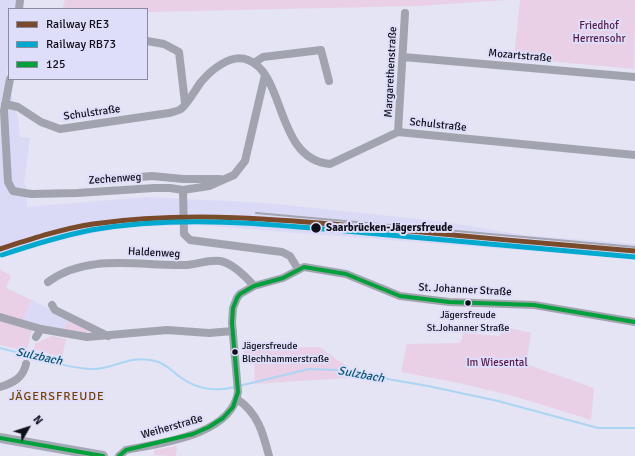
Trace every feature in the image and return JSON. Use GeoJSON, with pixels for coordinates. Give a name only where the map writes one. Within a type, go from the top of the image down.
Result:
{"type":"FeatureCollection","features":[{"type":"Feature","properties":{"kind":"main road"},"geometry":{"type":"LineString","coordinates":[[0,438],[103,456]]}},
{"type":"Feature","properties":{"kind":"street","name":"Margarethenstraße"},"geometry":{"type":"LineString","coordinates":[[398,132],[405,13]]}},
{"type":"Feature","properties":{"kind":"street"},"geometry":{"type":"LineString","coordinates":[[148,41],[164,44],[179,52],[185,103]]}},
{"type":"Feature","properties":{"kind":"street"},"geometry":{"type":"LineString","coordinates":[[254,63],[263,57],[320,50],[329,81]]}},
{"type":"Feature","properties":{"kind":"street","name":"Mozartstraße"},"geometry":{"type":"LineString","coordinates":[[403,56],[635,77]]}},
{"type":"Feature","properties":{"kind":"street","name":"Schulstraße"},"geometry":{"type":"LineString","coordinates":[[5,104],[18,107],[41,122],[60,129],[169,113],[181,109],[202,81],[222,64],[239,58],[254,63],[260,67],[272,88],[290,135],[298,146],[318,163],[330,164],[398,132],[635,155]]}},
{"type":"Feature","properties":{"kind":"street","name":"Zechenweg"},"geometry":{"type":"LineString","coordinates":[[5,104],[8,182],[13,190],[31,194],[170,188],[183,194],[209,186],[239,171],[245,161],[264,75]]}},
{"type":"Feature","properties":{"kind":"street"},"geometry":{"type":"LineString","coordinates":[[5,104],[10,80]]}},
{"type":"Feature","properties":{"kind":"street","name":"Zechenweg"},"geometry":{"type":"LineString","coordinates":[[101,180],[152,176],[183,179],[227,178]]}},
{"type":"Feature","properties":{"kind":"street"},"geometry":{"type":"LineString","coordinates":[[183,194],[184,234],[190,240],[282,252],[290,256],[298,270]]}},
{"type":"Feature","properties":{"kind":"street","name":"Haldenweg"},"geometry":{"type":"LineString","coordinates":[[48,282],[55,276],[71,271],[112,262],[186,266],[214,261],[226,263],[254,286]]}},
{"type":"Feature","properties":{"kind":"street","name":"St. Johanner Straße"},"geometry":{"type":"LineString","coordinates":[[237,396],[232,316],[235,302],[240,294],[254,286],[283,278],[304,267],[346,274],[400,296],[449,302],[534,305],[635,322]]}},
{"type":"Feature","properties":{"kind":"street"},"geometry":{"type":"LineString","coordinates":[[52,305],[55,310],[109,336]]}},
{"type":"Feature","properties":{"kind":"street"},"geometry":{"type":"LineString","coordinates":[[0,317],[41,329],[78,336],[109,336],[167,330],[209,333],[233,331]]}},
{"type":"Feature","properties":{"kind":"street"},"geometry":{"type":"LineString","coordinates":[[36,337],[41,329]]}},
{"type":"Feature","properties":{"kind":"street"},"geometry":{"type":"LineString","coordinates":[[0,387],[19,378],[23,373],[26,364]]}},
{"type":"Feature","properties":{"kind":"street"},"geometry":{"type":"LineString","coordinates":[[237,396],[249,409],[264,434],[269,456]]}},
{"type":"Feature","properties":{"kind":"street","name":"Weiherstraße"},"geometry":{"type":"LineString","coordinates":[[119,456],[126,450],[202,431],[218,423],[229,413],[237,396]]}},
{"type":"Feature","properties":{"kind":"shaded area"},"geometry":{"type":"Polygon","coordinates":[[[0,0],[16,0],[15,8],[8,8],[8,67],[6,79],[18,117],[20,137],[30,138],[24,184],[26,186],[27,207],[147,197],[266,203],[438,221],[524,235],[635,244],[635,259],[195,225],[123,227],[23,248],[0,257],[0,0]]]}},
{"type":"Feature","properties":{"kind":"shaded area"},"geometry":{"type":"Polygon","coordinates":[[[32,300],[69,319],[63,331],[23,321],[32,300]]]}},
{"type":"Feature","properties":{"kind":"green space"},"geometry":{"type":"Polygon","coordinates":[[[65,0],[508,0],[418,6],[148,12],[148,8],[62,8],[65,0]]]}},
{"type":"Feature","properties":{"kind":"green space","name":"Friedhof Herrensohr"},"geometry":{"type":"Polygon","coordinates":[[[520,0],[635,0],[634,69],[514,58],[520,0]]]}},
{"type":"Feature","properties":{"kind":"green space"},"geometry":{"type":"Polygon","coordinates":[[[0,269],[11,276],[6,288],[32,300],[23,321],[0,314],[0,269]]]}},
{"type":"Feature","properties":{"kind":"green space"},"geometry":{"type":"Polygon","coordinates":[[[0,319],[32,329],[27,351],[0,345],[0,319]]]}},
{"type":"Feature","properties":{"kind":"green space"},"geometry":{"type":"Polygon","coordinates":[[[69,319],[88,329],[87,333],[63,331],[69,319]]]}},
{"type":"Feature","properties":{"kind":"green space","name":"Im Wiesental"},"geometry":{"type":"Polygon","coordinates":[[[501,326],[531,333],[526,364],[594,388],[591,420],[517,397],[459,383],[401,372],[407,344],[461,343],[463,333],[500,336],[501,326]]]}},
{"type":"Feature","properties":{"kind":"green space"},"geometry":{"type":"Polygon","coordinates":[[[52,336],[66,339],[62,357],[33,349],[35,344],[52,336]]]}},
{"type":"Feature","properties":{"kind":"green space"},"geometry":{"type":"Polygon","coordinates":[[[320,347],[348,366],[347,378],[255,384],[254,363],[244,363],[243,348],[320,347]]]}},
{"type":"Feature","properties":{"kind":"green space"},"geometry":{"type":"Polygon","coordinates":[[[177,446],[176,456],[154,455],[154,450],[177,446]]]}},
{"type":"Feature","properties":{"kind":"waterway","name":"Sulzbach"},"geometry":{"type":"LineString","coordinates":[[0,348],[85,369],[103,368],[138,359],[155,361],[165,365],[186,381],[199,387],[213,389],[235,387]]}},
{"type":"Feature","properties":{"kind":"waterway","name":"Sulzbach"},"geometry":{"type":"LineString","coordinates":[[239,386],[309,369],[336,370],[428,386],[498,401],[598,428],[635,428]]}},
{"type":"Feature","properties":{"kind":"railway"},"geometry":{"type":"LineString","coordinates":[[256,213],[635,247]]}},
{"type":"Feature","properties":{"kind":"rail line","name":"RE3"},"geometry":{"type":"LineString","coordinates":[[0,249],[58,231],[93,224],[130,220],[204,217],[314,222],[635,251]]}},
{"type":"Feature","properties":{"kind":"rail line","name":"RB73"},"geometry":{"type":"LineString","coordinates":[[2,255],[46,241],[91,230],[165,222],[203,222],[315,228],[635,257]]}},
{"type":"Feature","properties":{"kind":"transit line","name":"125"},"geometry":{"type":"LineString","coordinates":[[119,456],[126,450],[193,434],[209,427],[223,418],[233,407],[238,392],[232,323],[233,308],[237,298],[240,294],[254,286],[283,278],[304,267],[346,274],[400,296],[449,302],[534,305],[635,322]]}},
{"type":"Feature","properties":{"kind":"transit line","name":"125"},"geometry":{"type":"LineString","coordinates":[[0,438],[103,456]]}},
{"type":"Feature","properties":{"kind":"place","name":"Saarbrücken-Jägersfreude"},"geometry":{"type":"Point","coordinates":[316,228]}},
{"type":"Feature","properties":{"kind":"place","name":"Jägersfreude St.Johanner Straße"},"geometry":{"type":"Point","coordinates":[468,303]}},
{"type":"Feature","properties":{"kind":"place","name":"Jägersfreude Blechhammerstraße"},"geometry":{"type":"Point","coordinates":[235,352]}},
{"type":"Feature","properties":{"kind":"district","name":"JÄGERSFREUDE"},"geometry":{"type":"Point","coordinates":[57,397]}}]}
